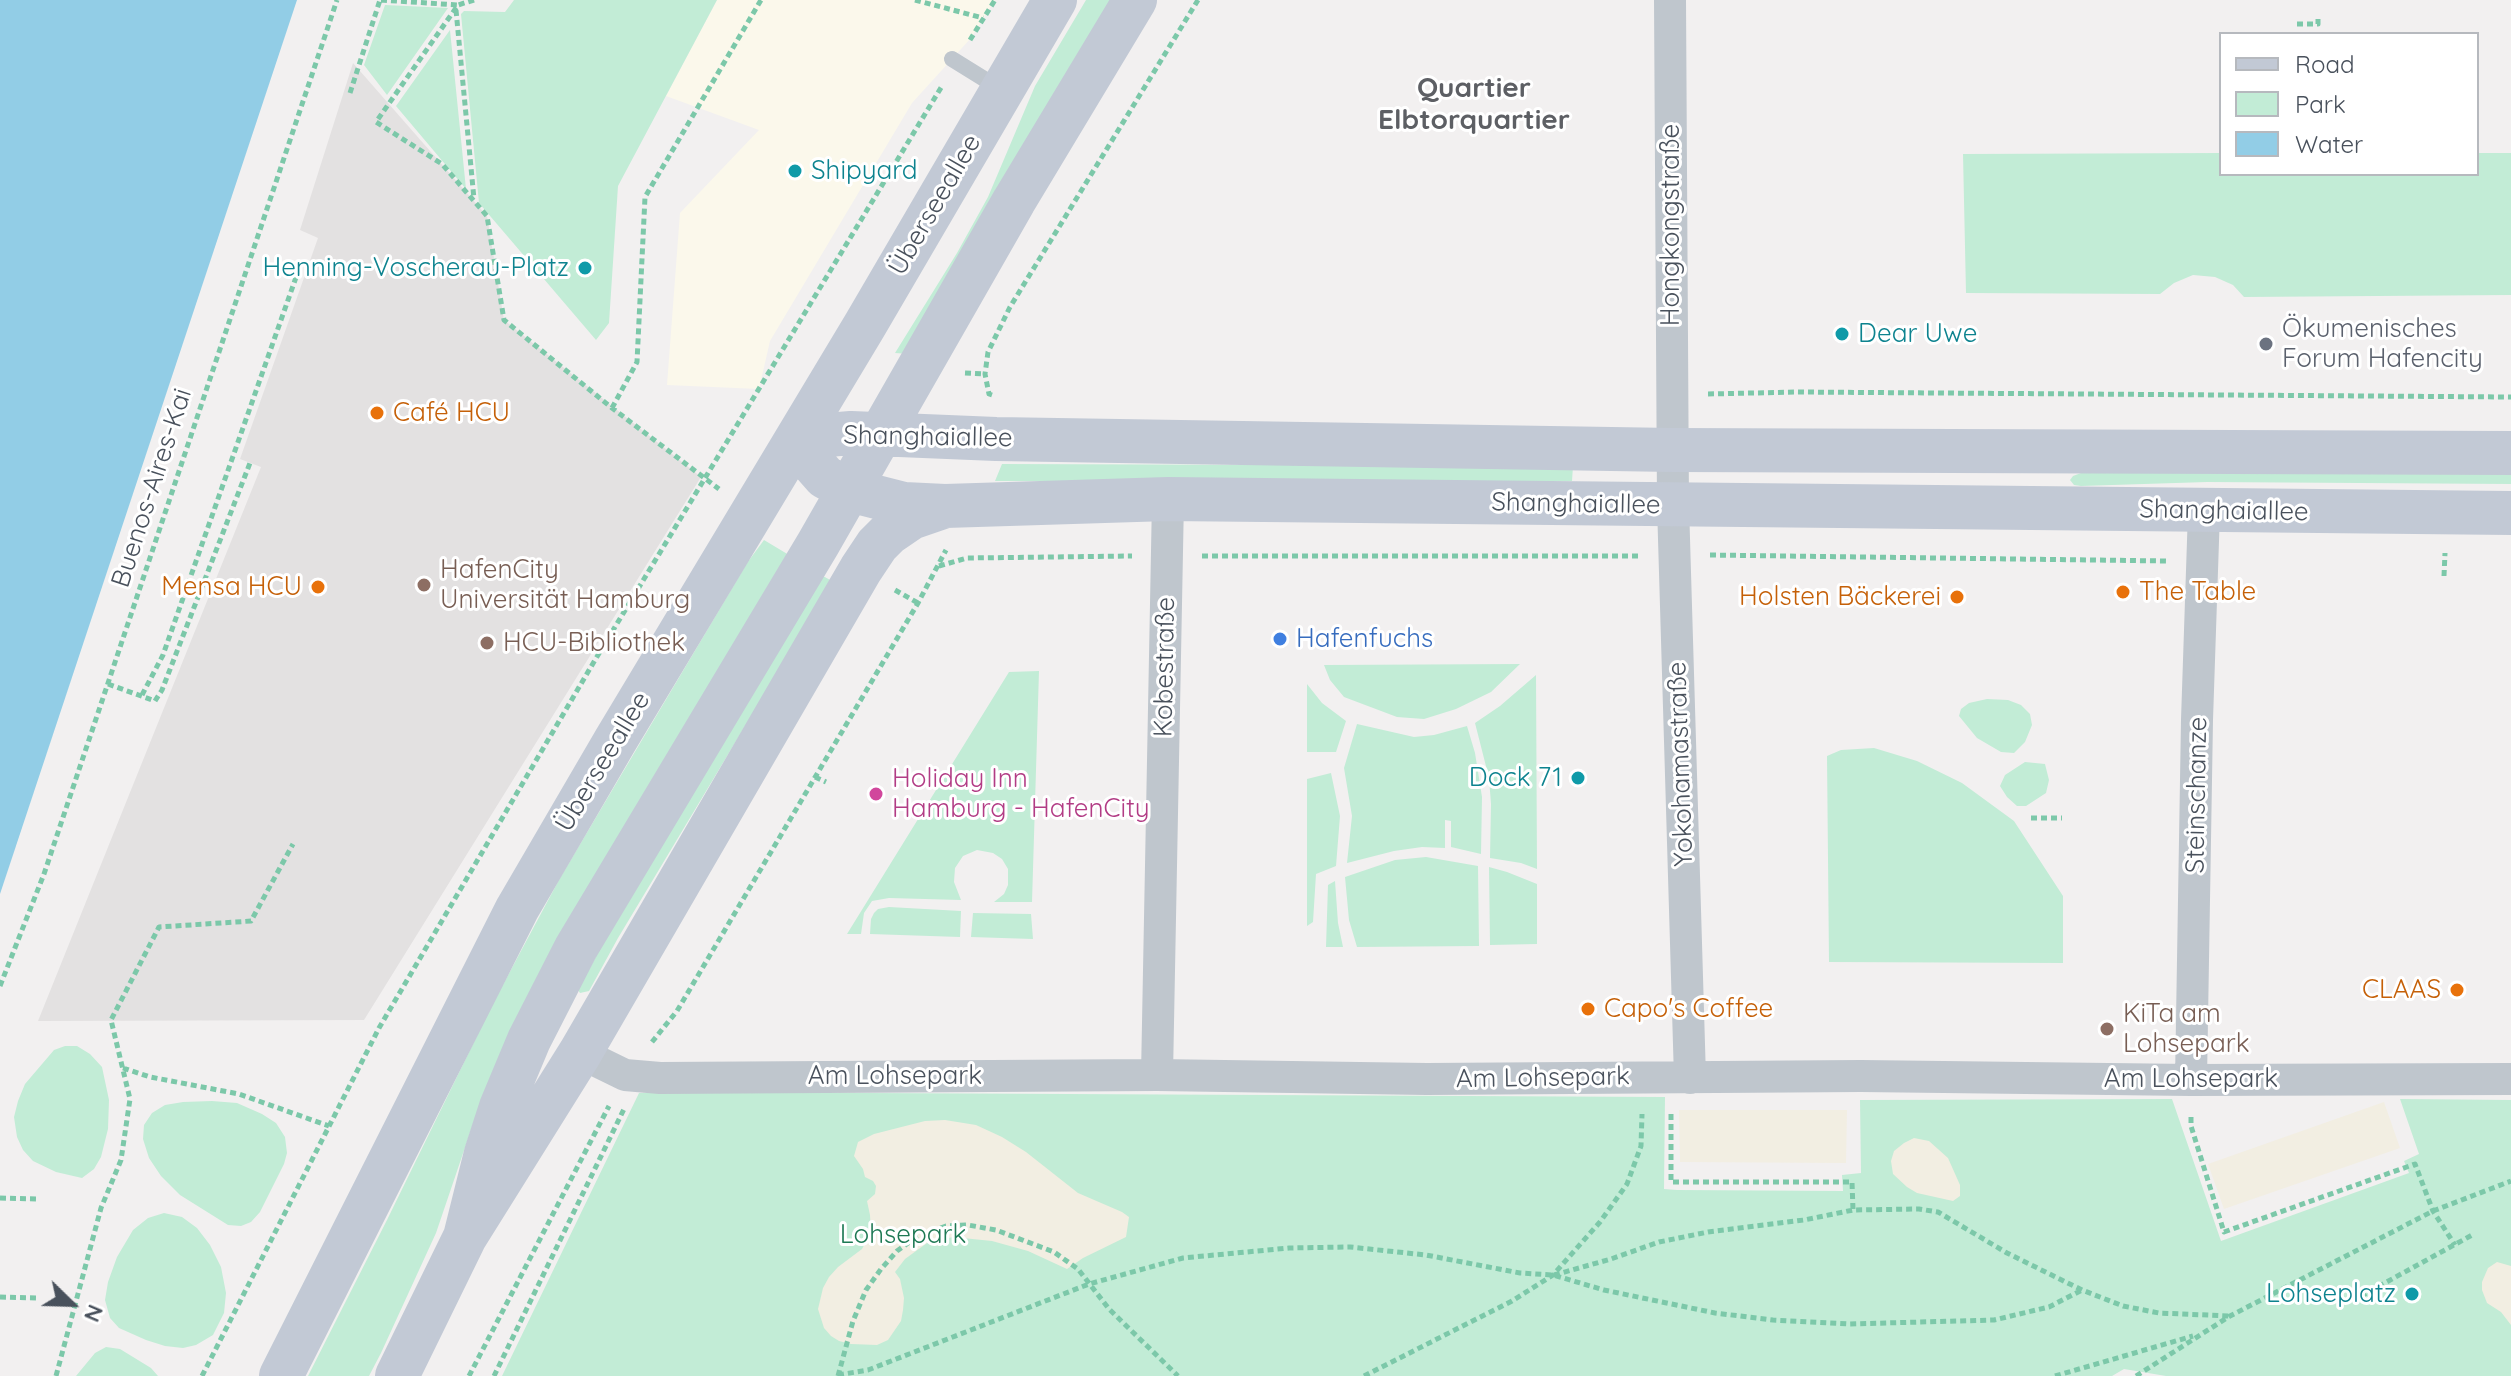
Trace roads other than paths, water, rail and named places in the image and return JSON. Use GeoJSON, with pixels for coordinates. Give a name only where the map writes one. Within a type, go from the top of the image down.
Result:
{"type":"FeatureCollection","features":[{"type":"Feature","properties":{"kind":"main road","name":"Überseeallee"},"geometry":{"type":"LineString","coordinates":[[281,1376],[517,909],[1055,0]]}},
{"type":"Feature","properties":{"kind":"main road"},"geometry":{"type":"LineString","coordinates":[[465,1237],[501,1107],[529,1040],[576,948],[849,490],[1014,201],[1135,0]]}},
{"type":"Feature","properties":{"kind":"main road","name":"Shanghaiallee"},"geometry":{"type":"LineString","coordinates":[[2511,453],[1673,450],[840,434],[816,436],[795,443],[825,477],[849,490],[904,504],[945,506],[1168,499],[1673,505],[2203,531],[2511,513]]}},
{"type":"Feature","properties":{"kind":"main road"},"geometry":{"type":"LineString","coordinates":[[397,1376],[465,1237],[580,1053],[861,569],[889,533],[911,518],[945,506]]}},
{"type":"Feature","properties":{"kind":"street","name":"Hongkongstraße"},"geometry":{"type":"LineString","coordinates":[[1670,0],[1673,450]]}},
{"type":"Feature","properties":{"kind":"street","name":"Yokohamastraße"},"geometry":{"type":"LineString","coordinates":[[1668,1077],[1673,450]]}},
{"type":"Feature","properties":{"kind":"street","name":"Kobestraße"},"geometry":{"type":"LineString","coordinates":[[1157,1075],[1168,499]]}},
{"type":"Feature","properties":{"kind":"street","name":"Steinschanze"},"geometry":{"type":"LineString","coordinates":[[2191,1080],[2203,531]]}},
{"type":"Feature","properties":{"kind":"street","name":"Am Lohsepark"},"geometry":{"type":"LineString","coordinates":[[580,1053],[625,1075],[660,1078],[1157,1075],[1427,1079],[1861,1076],[2191,1080],[2511,1079]]}},
{"type":"Feature","properties":{"kind":"lane"},"geometry":{"type":"LineString","coordinates":[[954,61],[1002,90]]}},
{"type":"Feature","properties":{"kind":"water"},"geometry":{"type":"Polygon","coordinates":[[[0,0],[297,0],[0,894],[0,0]]]}},
{"type":"Feature","properties":{"kind":"place","name":"Shipyard"},"geometry":{"type":"Point","coordinates":[795,171]}},
{"type":"Feature","properties":{"kind":"place","name":"Henning-Voscherau-Platz"},"geometry":{"type":"Point","coordinates":[585,268]}},
{"type":"Feature","properties":{"kind":"place","name":"Dear Uwe"},"geometry":{"type":"Point","coordinates":[1842,334]}},
{"type":"Feature","properties":{"kind":"place","name":"Ökumenisches Forum Hafencity"},"geometry":{"type":"Point","coordinates":[2266,344]}},
{"type":"Feature","properties":{"kind":"place","name":"Café HCU"},"geometry":{"type":"Point","coordinates":[377,413]}},
{"type":"Feature","properties":{"kind":"place","name":"HafenCity Universität Hamburg"},"geometry":{"type":"Point","coordinates":[424,585]}},
{"type":"Feature","properties":{"kind":"place","name":"Mensa HCU"},"geometry":{"type":"Point","coordinates":[318,587]}},
{"type":"Feature","properties":{"kind":"place","name":"The Table"},"geometry":{"type":"Point","coordinates":[2123,592]}},
{"type":"Feature","properties":{"kind":"place","name":"Holsten Bäckerei"},"geometry":{"type":"Point","coordinates":[1957,597]}},
{"type":"Feature","properties":{"kind":"place","name":"Hafenfuchs"},"geometry":{"type":"Point","coordinates":[1280,639]}},
{"type":"Feature","properties":{"kind":"place","name":"HCU-Bibliothek"},"geometry":{"type":"Point","coordinates":[487,643]}},
{"type":"Feature","properties":{"kind":"place","name":"Dock 71"},"geometry":{"type":"Point","coordinates":[1578,778]}},
{"type":"Feature","properties":{"kind":"place","name":"Holiday Inn Hamburg - HafenCity"},"geometry":{"type":"Point","coordinates":[876,794]}},
{"type":"Feature","properties":{"kind":"place","name":"CLAAS"},"geometry":{"type":"Point","coordinates":[2457,990]}},
{"type":"Feature","properties":{"kind":"place","name":"Capo's Coffee"},"geometry":{"type":"Point","coordinates":[1588,1009]}},
{"type":"Feature","properties":{"kind":"place","name":"KiTa am Lohsepark"},"geometry":{"type":"Point","coordinates":[2107,1029]}},
{"type":"Feature","properties":{"kind":"place","name":"Lohseplatz"},"geometry":{"type":"Point","coordinates":[2412,1294]}},
{"type":"Feature","properties":{"kind":"district","name":"Quartier Elbtorquartier"},"geometry":{"type":"Point","coordinates":[1474,105]}},
{"type":"Feature","properties":{"kind":"park label","name":"Lohsepark"},"geometry":{"type":"Point","coordinates":[903,1235]}}]}
